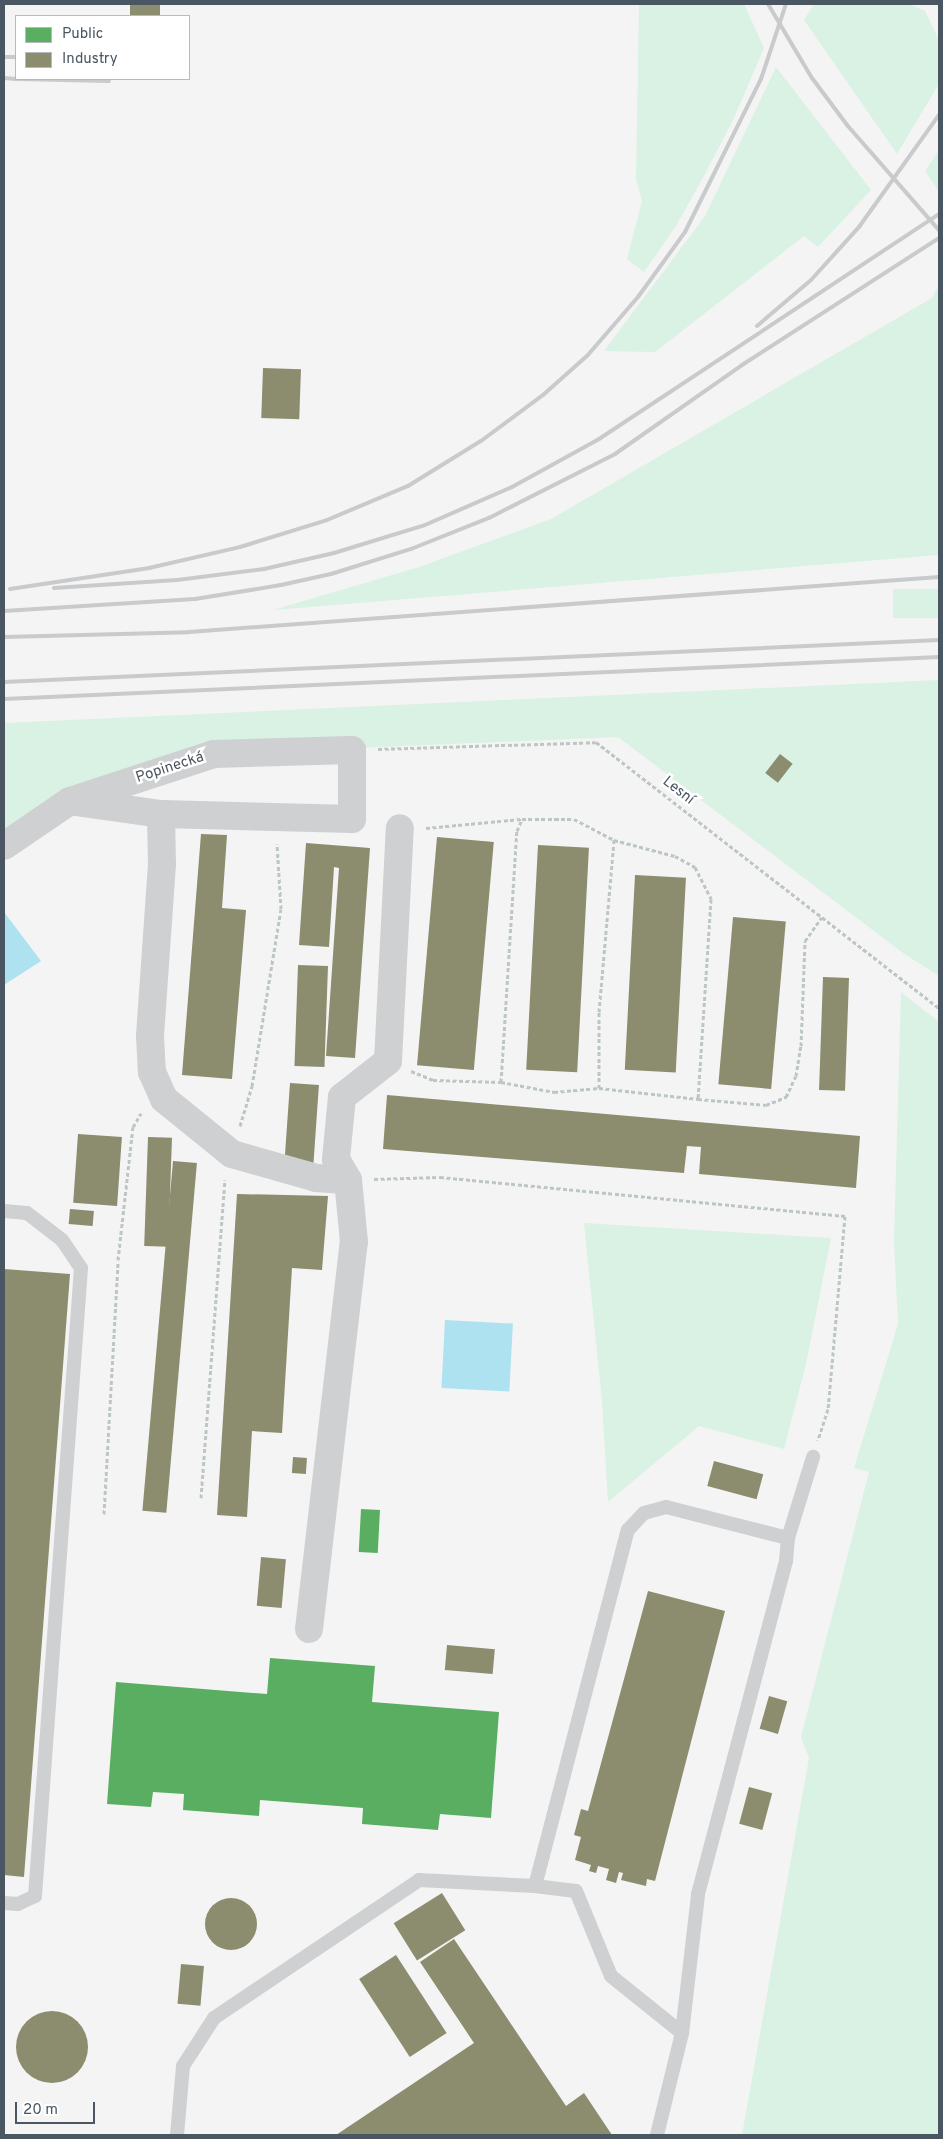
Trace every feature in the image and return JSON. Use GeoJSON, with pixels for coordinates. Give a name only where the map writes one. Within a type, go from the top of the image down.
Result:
{"type":"FeatureCollection","features":[{"type":"Feature","properties":{"kind":"street","name":"Popinecká"},"geometry":{"type":"LineString","coordinates":[[4,846],[70,801],[214,754],[352,750]]}},
{"type":"Feature","properties":{"kind":"street"},"geometry":{"type":"LineString","coordinates":[[70,801],[161,814],[352,819],[352,750]]}},
{"type":"Feature","properties":{"kind":"street"},"geometry":{"type":"LineString","coordinates":[[161,814],[162,864],[150,1036],[152,1072],[164,1099],[232,1154],[316,1178],[348,1180]]}},
{"type":"Feature","properties":{"kind":"street"},"geometry":{"type":"LineString","coordinates":[[309,1629],[354,1242],[348,1180],[336,1159],[342,1097],[388,1061],[400,828]]}},
{"type":"Feature","properties":{"kind":"lane"},"geometry":{"type":"LineString","coordinates":[[4,1211],[27,1213],[62,1240],[81,1268],[35,1896],[18,1904],[4,1903]]}},
{"type":"Feature","properties":{"kind":"lane"},"geometry":{"type":"LineString","coordinates":[[657,2135],[682,2033],[698,1895],[786,1561],[788,1538],[813,1457]]}},
{"type":"Feature","properties":{"kind":"lane"},"geometry":{"type":"LineString","coordinates":[[535,1886],[628,1530],[644,1513],[666,1507],[788,1538]]}},
{"type":"Feature","properties":{"kind":"lane"},"geometry":{"type":"LineString","coordinates":[[177,2135],[184,2066],[214,2018],[419,1880],[535,1886],[576,1891],[611,1976],[682,2033]]}},
{"type":"Feature","properties":{"kind":"path","name":"Lesní"},"geometry":{"type":"LineString","coordinates":[[352,750],[596,742],[939,1008]]}},
{"type":"Feature","properties":{"kind":"path"},"geometry":{"type":"LineString","coordinates":[[400,828],[522,819],[574,819],[614,840],[681,860],[694,868],[711,899],[698,1099]]}},
{"type":"Feature","properties":{"kind":"path"},"geometry":{"type":"LineString","coordinates":[[501,1082],[517,831],[522,819]]}},
{"type":"Feature","properties":{"kind":"path"},"geometry":{"type":"LineString","coordinates":[[599,1088],[599,1012],[614,840]]}},
{"type":"Feature","properties":{"kind":"path"},"geometry":{"type":"LineString","coordinates":[[388,1061],[432,1080],[501,1082],[554,1092],[599,1088],[766,1105],[786,1097],[796,1076],[801,1046],[805,941],[822,917]]}},
{"type":"Feature","properties":{"kind":"path"},"geometry":{"type":"LineString","coordinates":[[104,1514],[118,1260],[133,1126],[158,1085]]}},
{"type":"Feature","properties":{"kind":"path"},"geometry":{"type":"LineString","coordinates":[[348,1180],[440,1177],[845,1216],[828,1409],[813,1457]]}},
{"type":"Feature","properties":{"kind":"green space"},"geometry":{"type":"Polygon","coordinates":[[[639,4],[744,4],[764,48],[734,118],[705,174],[676,226],[644,272],[627,259],[642,201],[636,179],[639,4]]]}},
{"type":"Feature","properties":{"kind":"green space"},"geometry":{"type":"Polygon","coordinates":[[[814,4],[909,4],[925,11],[939,40],[939,84],[897,154],[804,20],[814,4]]]}},
{"type":"Feature","properties":{"kind":"green space"},"geometry":{"type":"Polygon","coordinates":[[[776,67],[871,190],[818,247],[804,236],[655,352],[604,351],[705,216],[776,67]]]}},
{"type":"Feature","properties":{"kind":"green space"},"geometry":{"type":"Polygon","coordinates":[[[939,150],[939,192],[925,171],[939,150]]]}},
{"type":"Feature","properties":{"kind":"green space"},"geometry":{"type":"Polygon","coordinates":[[[939,285],[939,555],[273,610],[419,567],[551,519],[932,298],[939,285]]]}},
{"type":"Feature","properties":{"kind":"green space"},"geometry":{"type":"Polygon","coordinates":[[[893,589],[939,589],[939,618],[893,618],[893,589]]]}},
{"type":"Feature","properties":{"kind":"green space"},"geometry":{"type":"Polygon","coordinates":[[[939,680],[939,976],[903,953],[618,737],[214,754],[70,801],[4,846],[4,723],[939,680]]]}},
{"type":"Feature","properties":{"kind":"green space"},"geometry":{"type":"Polygon","coordinates":[[[901,992],[939,1022],[939,2135],[742,2135],[809,1758],[801,1737],[869,1472],[854,1468],[898,1324],[894,1242],[901,992]]]}},
{"type":"Feature","properties":{"kind":"green space"},"geometry":{"type":"Polygon","coordinates":[[[584,1223],[831,1238],[806,1364],[784,1449],[699,1426],[608,1502],[602,1401],[584,1223]]]}},
{"type":"Feature","properties":{"kind":"water"},"geometry":{"type":"Polygon","coordinates":[[[4,912],[41,961],[4,985],[4,912]]]}},
{"type":"Feature","properties":{"kind":"water"},"geometry":{"type":"Polygon","coordinates":[[[445,1320],[513,1324],[509,1391],[441,1388],[445,1320]]]}},
{"type":"Feature","properties":{"kind":"building: Public"},"geometry":{"type":"Polygon","coordinates":[[[361,1509],[380,1510],[378,1553],[359,1552],[361,1509]]]}},
{"type":"Feature","properties":{"kind":"building: Public"},"geometry":{"type":"Polygon","coordinates":[[[270,1658],[375,1666],[372,1702],[499,1712],[491,1818],[440,1814],[438,1830],[362,1824],[363,1808],[260,1800],[259,1816],[183,1810],[184,1794],[153,1792],[151,1807],[107,1804],[116,1682],[267,1694],[270,1658]]]}},
{"type":"Feature","properties":{"kind":"building: Industry"},"geometry":{"type":"Polygon","coordinates":[[[130,4],[160,4],[160,15],[130,15],[130,4]]]}},
{"type":"Feature","properties":{"kind":"building: Industry"},"geometry":{"type":"Polygon","coordinates":[[[263,368],[301,369],[299,419],[261,418],[263,368]]]}},
{"type":"Feature","properties":{"kind":"building: Industry"},"geometry":{"type":"Polygon","coordinates":[[[780,754],[793,764],[778,783],[765,773],[780,754]]]}},
{"type":"Feature","properties":{"kind":"building: Industry"},"geometry":{"type":"Polygon","coordinates":[[[201,834],[227,835],[222,908],[246,910],[232,1079],[182,1075],[201,834]]]}},
{"type":"Feature","properties":{"kind":"building: Industry"},"geometry":{"type":"Polygon","coordinates":[[[437,837],[494,842],[474,1070],[417,1065],[437,837]]]}},
{"type":"Feature","properties":{"kind":"building: Industry"},"geometry":{"type":"Polygon","coordinates":[[[306,843],[370,848],[355,1058],[326,1056],[339,868],[334,867],[329,947],[299,945],[306,843]]]}},
{"type":"Feature","properties":{"kind":"building: Industry"},"geometry":{"type":"Polygon","coordinates":[[[538,845],[589,848],[577,1072],[526,1070],[538,845]]]}},
{"type":"Feature","properties":{"kind":"building: Industry"},"geometry":{"type":"Polygon","coordinates":[[[635,875],[686,878],[676,1072],[625,1070],[635,875]]]}},
{"type":"Feature","properties":{"kind":"building: Industry"},"geometry":{"type":"Polygon","coordinates":[[[733,917],[786,922],[771,1089],[718,1084],[733,917]]]}},
{"type":"Feature","properties":{"kind":"building: Industry"},"geometry":{"type":"Polygon","coordinates":[[[298,965],[328,966],[324,1067],[294,1066],[298,965]]]}},
{"type":"Feature","properties":{"kind":"building: Industry"},"geometry":{"type":"Polygon","coordinates":[[[823,977],[849,978],[845,1091],[819,1090],[823,977]]]}},
{"type":"Feature","properties":{"kind":"building: Industry"},"geometry":{"type":"Polygon","coordinates":[[[290,1083],[319,1085],[313,1165],[284,1163],[290,1083]]]}},
{"type":"Feature","properties":{"kind":"building: Industry"},"geometry":{"type":"Polygon","coordinates":[[[387,1095],[860,1136],[856,1188],[699,1174],[701,1147],[687,1146],[684,1173],[383,1149],[387,1095]]]}},
{"type":"Feature","properties":{"kind":"building: Industry"},"geometry":{"type":"Polygon","coordinates":[[[78,1134],[122,1137],[117,1206],[73,1203],[78,1134]]]}},
{"type":"Feature","properties":{"kind":"building: Industry"},"geometry":{"type":"Polygon","coordinates":[[[148,1137],[172,1138],[168,1247],[144,1246],[148,1137]]]}},
{"type":"Feature","properties":{"kind":"building: Industry"},"geometry":{"type":"Polygon","coordinates":[[[173,1161],[197,1163],[166,1513],[142,1511],[173,1161]]]}},
{"type":"Feature","properties":{"kind":"building: Industry"},"geometry":{"type":"Polygon","coordinates":[[[237,1194],[328,1196],[322,1270],[292,1268],[282,1433],[252,1431],[247,1517],[217,1515],[237,1194]]]}},
{"type":"Feature","properties":{"kind":"building: Industry"},"geometry":{"type":"Polygon","coordinates":[[[70,1209],[94,1211],[93,1226],[69,1224],[70,1209]]]}},
{"type":"Feature","properties":{"kind":"building: Industry"},"geometry":{"type":"Polygon","coordinates":[[[4,1269],[70,1274],[24,1877],[4,1875],[4,1269]]]}},
{"type":"Feature","properties":{"kind":"building: Industry"},"geometry":{"type":"Polygon","coordinates":[[[293,1457],[307,1458],[306,1474],[292,1473],[293,1457]]]}},
{"type":"Feature","properties":{"kind":"building: Industry"},"geometry":{"type":"Polygon","coordinates":[[[714,1461],[763,1474],[757,1499],[707,1486],[714,1461]]]}},
{"type":"Feature","properties":{"kind":"building: Industry"},"geometry":{"type":"Polygon","coordinates":[[[261,1557],[286,1559],[282,1608],[257,1606],[261,1557]]]}},
{"type":"Feature","properties":{"kind":"building: Industry"},"geometry":{"type":"Polygon","coordinates":[[[648,1591],[725,1611],[655,1881],[647,1879],[646,1886],[621,1880],[623,1873],[619,1872],[616,1883],[606,1880],[609,1869],[598,1866],[596,1873],[589,1871],[591,1865],[575,1860],[581,1837],[574,1835],[581,1809],[588,1811],[648,1591]]]}},
{"type":"Feature","properties":{"kind":"building: Industry"},"geometry":{"type":"Polygon","coordinates":[[[447,1645],[495,1649],[493,1674],[445,1670],[447,1645]]]}},
{"type":"Feature","properties":{"kind":"building: Industry"},"geometry":{"type":"Polygon","coordinates":[[[769,1696],[787,1701],[778,1734],[760,1729],[769,1696]]]}},
{"type":"Feature","properties":{"kind":"building: Industry"},"geometry":{"type":"Polygon","coordinates":[[[749,1787],[772,1793],[762,1830],[739,1824],[749,1787]]]}},
{"type":"Feature","properties":{"kind":"building: Industry"},"geometry":{"type":"Polygon","coordinates":[[[442,1893],[465,1930],[417,1961],[394,1923],[442,1893]]]}},
{"type":"Feature","properties":{"kind":"building: Industry"},"geometry":{"type":"Polygon","coordinates":[[[226,1898],[236,1898],[250,1905],[257,1919],[257,1929],[250,1943],[236,1950],[226,1950],[216,1946],[209,1939],[205,1929],[205,1919],[209,1909],[216,1902],[226,1898]]]}},
{"type":"Feature","properties":{"kind":"building: Industry"},"geometry":{"type":"Polygon","coordinates":[[[454,1939],[566,2106],[584,2093],[612,2135],[336,2135],[474,2043],[420,1962],[454,1939]]]}},
{"type":"Feature","properties":{"kind":"building: Industry"},"geometry":{"type":"Polygon","coordinates":[[[396,1955],[447,2033],[410,2057],[359,1979],[396,1955]]]}},
{"type":"Feature","properties":{"kind":"building: Industry"},"geometry":{"type":"Polygon","coordinates":[[[181,1964],[204,1966],[200,2006],[178,2004],[181,1964]]]}},
{"type":"Feature","properties":{"kind":"building: Industry"},"geometry":{"type":"Polygon","coordinates":[[[52,2011],[72,2017],[82,2027],[88,2047],[82,2067],[72,2077],[52,2083],[32,2077],[22,2067],[16,2047],[22,2027],[32,2017],[52,2011]]]}},
{"type":"Feature","properties":{"kind":"railway"},"geometry":{"type":"LineString","coordinates":[[768,4],[812,78],[847,125],[939,230]]}},
{"type":"Feature","properties":{"kind":"railway"},"geometry":{"type":"LineString","coordinates":[[10,589],[149,568],[240,547],[327,520],[408,486],[481,441],[543,395],[587,356],[638,297],[685,232],[761,79],[786,4]]}},
{"type":"Feature","properties":{"kind":"railway"},"geometry":{"type":"LineString","coordinates":[[4,57],[15,57]]}},
{"type":"Feature","properties":{"kind":"railway"},"geometry":{"type":"LineString","coordinates":[[4,78],[15,79]]}},
{"type":"Feature","properties":{"kind":"railway"},"geometry":{"type":"LineString","coordinates":[[63,80],[109,81]]}},
{"type":"Feature","properties":{"kind":"railway"},"geometry":{"type":"LineString","coordinates":[[757,326],[811,280],[859,227],[939,115]]}},
{"type":"Feature","properties":{"kind":"railway"},"geometry":{"type":"LineString","coordinates":[[54,588],[177,580],[264,569],[334,553],[425,525],[512,487],[599,439],[939,214]]}},
{"type":"Feature","properties":{"kind":"railway"},"geometry":{"type":"LineString","coordinates":[[4,611],[195,599],[281,585],[331,574],[411,549],[489,518],[615,454],[742,365],[939,238]]}},
{"type":"Feature","properties":{"kind":"railway"},"geometry":{"type":"LineString","coordinates":[[4,637],[189,632],[939,577]]}},
{"type":"Feature","properties":{"kind":"railway"},"geometry":{"type":"LineString","coordinates":[[4,682],[939,640]]}},
{"type":"Feature","properties":{"kind":"railway"},"geometry":{"type":"LineString","coordinates":[[4,699],[939,657]]}}]}
